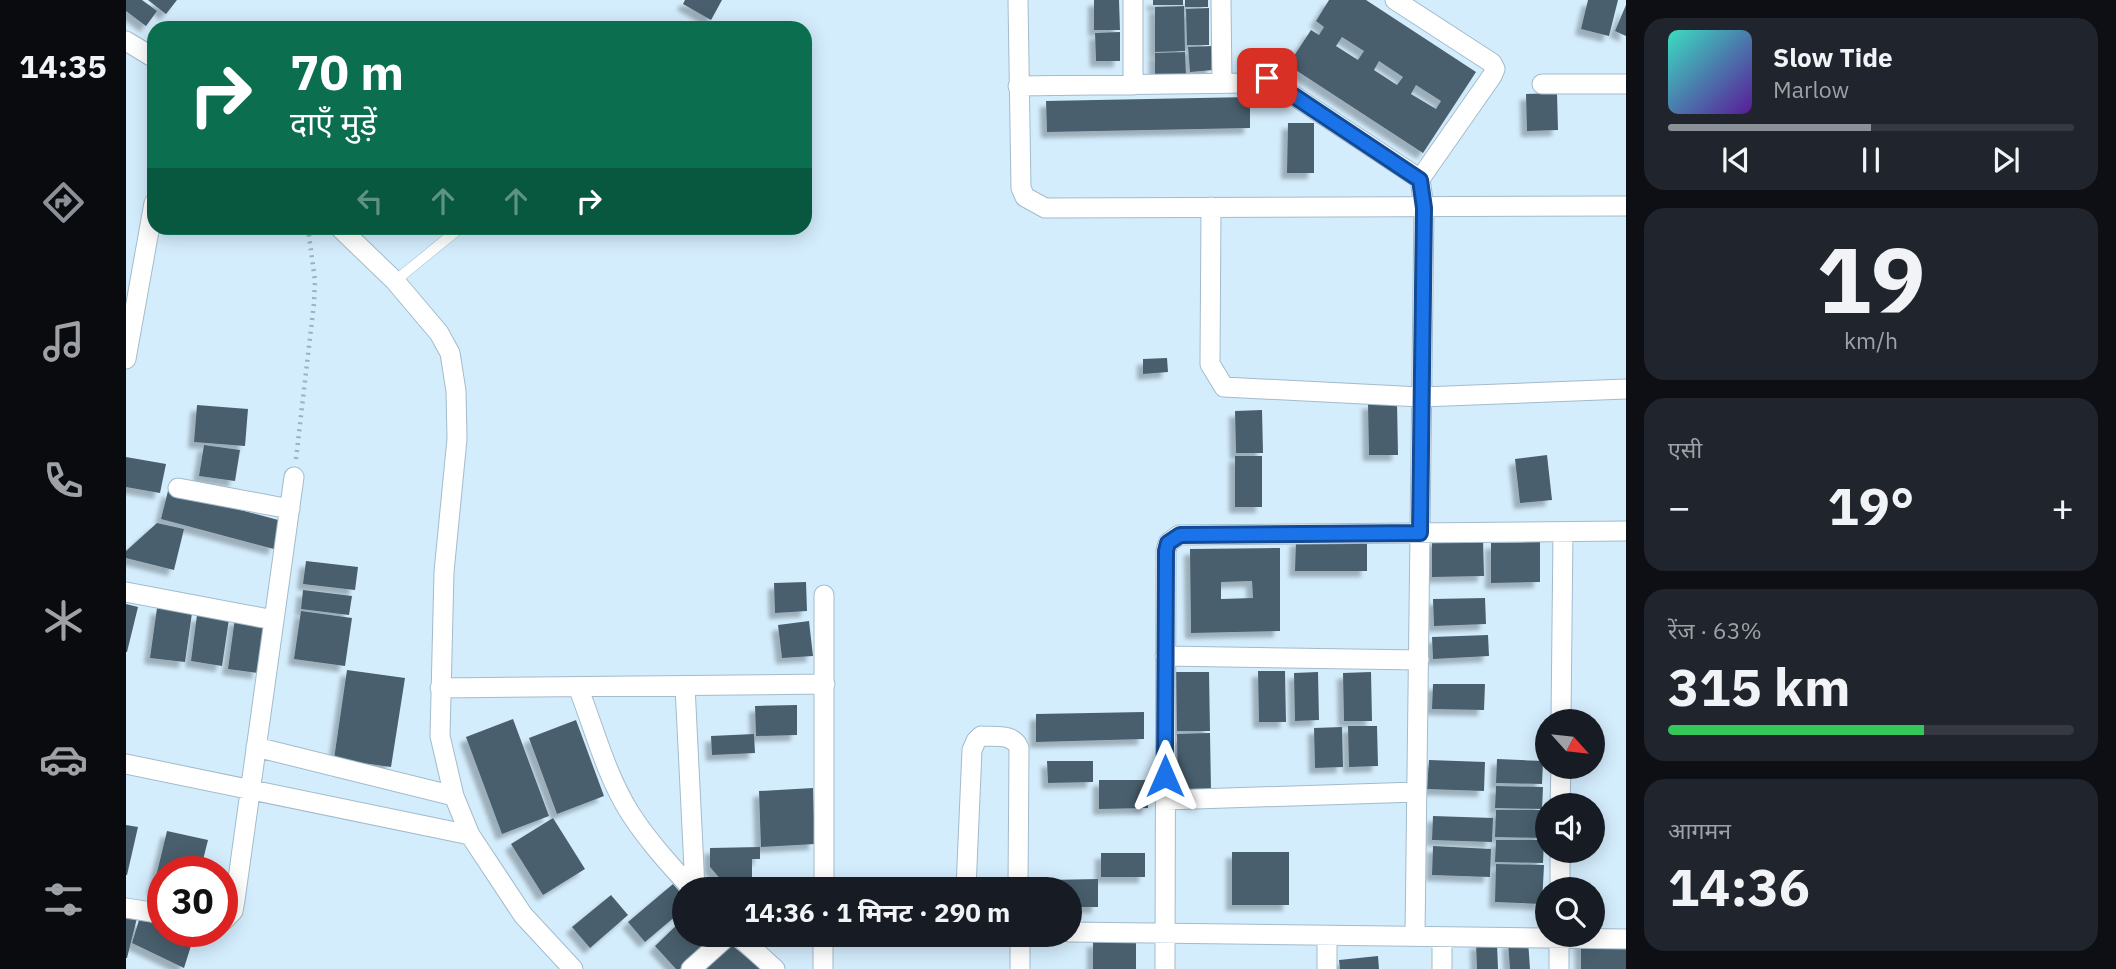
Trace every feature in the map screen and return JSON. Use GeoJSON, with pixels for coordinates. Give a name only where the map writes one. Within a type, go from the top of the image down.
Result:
{"type":"FeatureCollection","features":[{"type":"Feature","properties":{"kind":"street"},"geometry":{"type":"LineString","coordinates":[[1018,0],[1020,177],[1025,197],[1045,208],[1626,206]]}},
{"type":"Feature","properties":{"kind":"street"},"geometry":{"type":"LineString","coordinates":[[1133,0],[1133,85]]}},
{"type":"Feature","properties":{"kind":"street"},"geometry":{"type":"LineString","coordinates":[[1221,0],[1222,83]]}},
{"type":"Feature","properties":{"kind":"street"},"geometry":{"type":"LineString","coordinates":[[1395,0],[1492,63],[1495,69],[1420,180],[1424,208],[1416,936]]}},
{"type":"Feature","properties":{"kind":"street"},"geometry":{"type":"LineString","coordinates":[[126,41],[147,54]]}},
{"type":"Feature","properties":{"kind":"street"},"geometry":{"type":"LineString","coordinates":[[1018,86],[1258,80],[1420,180]]}},
{"type":"Feature","properties":{"kind":"street"},"geometry":{"type":"LineString","coordinates":[[1542,84],[1626,84]]}},
{"type":"Feature","properties":{"kind":"street"},"geometry":{"type":"LineString","coordinates":[[1211,207],[1210,364],[1224,387],[1421,397],[1626,389]]}},
{"type":"Feature","properties":{"kind":"street"},"geometry":{"type":"LineString","coordinates":[[127,352],[148,235]]}},
{"type":"Feature","properties":{"kind":"street"},"geometry":{"type":"LineString","coordinates":[[347,235],[396,281],[439,333],[450,353],[454,372],[457,439],[444,572],[440,736],[454,796],[470,835],[523,915],[573,969]]}},
{"type":"Feature","properties":{"kind":"street"},"geometry":{"type":"LineString","coordinates":[[238,876],[294,477]]}},
{"type":"Feature","properties":{"kind":"street"},"geometry":{"type":"LineString","coordinates":[[178,488],[290,509]]}},
{"type":"Feature","properties":{"kind":"street"},"geometry":{"type":"LineString","coordinates":[[1165,969],[1166,551],[1173,538],[1180,535],[1626,531]]}},
{"type":"Feature","properties":{"kind":"street"},"geometry":{"type":"LineString","coordinates":[[1561,709],[1563,532]]}},
{"type":"Feature","properties":{"kind":"street"},"geometry":{"type":"LineString","coordinates":[[126,592],[274,620]]}},
{"type":"Feature","properties":{"kind":"street"},"geometry":{"type":"LineString","coordinates":[[824,595],[824,877]]}},
{"type":"Feature","properties":{"kind":"street"},"geometry":{"type":"LineString","coordinates":[[1166,656],[1419,660]]}},
{"type":"Feature","properties":{"kind":"street"},"geometry":{"type":"LineString","coordinates":[[440,688],[825,684]]}},
{"type":"Feature","properties":{"kind":"street"},"geometry":{"type":"LineString","coordinates":[[685,686],[693,877]]}},
{"type":"Feature","properties":{"kind":"street"},"geometry":{"type":"LineString","coordinates":[[578,687],[617,789],[629,811],[656,849],[682,877]]}},
{"type":"Feature","properties":{"kind":"street"},"geometry":{"type":"LineString","coordinates":[[967,877],[972,750],[975,740],[981,736],[1009,737],[1019,748],[1018,877]]}},
{"type":"Feature","properties":{"kind":"street"},"geometry":{"type":"LineString","coordinates":[[256,747],[454,796]]}},
{"type":"Feature","properties":{"kind":"street"},"geometry":{"type":"LineString","coordinates":[[126,764],[470,835]]}},
{"type":"Feature","properties":{"kind":"street"},"geometry":{"type":"LineString","coordinates":[[1165,800],[1417,792]]}},
{"type":"Feature","properties":{"kind":"street"},"geometry":{"type":"LineString","coordinates":[[126,908],[147,911]]}},
{"type":"Feature","properties":{"kind":"street"},"geometry":{"type":"LineString","coordinates":[[1082,932],[1535,937]]}},
{"type":"Feature","properties":{"kind":"street"},"geometry":{"type":"LineString","coordinates":[[1327,935],[1327,969]]}},
{"type":"Feature","properties":{"kind":"street"},"geometry":{"type":"LineString","coordinates":[[1442,937],[1442,969]]}},
{"type":"Feature","properties":{"kind":"street"},"geometry":{"type":"LineString","coordinates":[[1605,938],[1626,939]]}},
{"type":"Feature","properties":{"kind":"street"},"geometry":{"type":"LineString","coordinates":[[691,969],[716,947]]}},
{"type":"Feature","properties":{"kind":"street"},"geometry":{"type":"LineString","coordinates":[[750,947],[775,969]]}},
{"type":"Feature","properties":{"kind":"street"},"geometry":{"type":"LineString","coordinates":[[823,947],[823,969]]}},
{"type":"Feature","properties":{"kind":"street"},"geometry":{"type":"LineString","coordinates":[[1020,947],[1020,969]]}},
{"type":"Feature","properties":{"kind":"street"},"geometry":{"type":"LineString","coordinates":[[1559,947],[1559,969]]}},
{"type":"Feature","properties":{"kind":"lane"},"geometry":{"type":"LineString","coordinates":[[396,281],[452,235]]}},
{"type":"Feature","properties":{"kind":"path"},"geometry":{"type":"LineString","coordinates":[[294,477],[314,303],[315,281],[309,235]]}},
{"type":"Feature","properties":{"kind":"building"},"geometry":{"type":"Polygon","coordinates":[[[126,0],[142,0],[157,11],[147,21],[146,26],[126,11],[126,0]]]}},
{"type":"Feature","properties":{"kind":"building"},"geometry":{"type":"Polygon","coordinates":[[[148,0],[177,0],[166,14],[148,0]]]}},
{"type":"Feature","properties":{"kind":"building"},"geometry":{"type":"Polygon","coordinates":[[[685,0],[722,0],[711,20],[683,4],[685,0]]]}},
{"type":"Feature","properties":{"kind":"building"},"geometry":{"type":"Polygon","coordinates":[[[1094,0],[1119,0],[1120,30],[1094,30],[1094,0]]]}},
{"type":"Feature","properties":{"kind":"building"},"geometry":{"type":"Polygon","coordinates":[[[1153,0],[1183,0],[1183,5],[1153,5],[1153,0]]]}},
{"type":"Feature","properties":{"kind":"building"},"geometry":{"type":"Polygon","coordinates":[[[1185,0],[1208,0],[1208,7],[1185,7],[1185,0]]]}},
{"type":"Feature","properties":{"kind":"building"},"geometry":{"type":"Polygon","coordinates":[[[1329,0],[1366,0],[1476,72],[1423,153],[1288,65],[1311,30],[1319,35],[1324,27],[1316,21],[1329,0]],[[1342,37],[1336,46],[1358,60],[1364,51],[1342,37]],[[1379,61],[1374,70],[1397,85],[1403,77],[1379,61]],[[1416,85],[1411,94],[1436,109],[1441,101],[1416,85]]]}},
{"type":"Feature","properties":{"kind":"building"},"geometry":{"type":"Polygon","coordinates":[[[1588,0],[1618,0],[1609,36],[1581,29],[1588,0]]]}},
{"type":"Feature","properties":{"kind":"building"},"geometry":{"type":"Polygon","coordinates":[[[1626,5],[1626,36],[1615,31],[1626,5]]]}},
{"type":"Feature","properties":{"kind":"building"},"geometry":{"type":"Polygon","coordinates":[[[1184,6],[1185,51],[1155,52],[1155,7],[1184,6]]]}},
{"type":"Feature","properties":{"kind":"building"},"geometry":{"type":"Polygon","coordinates":[[[1209,8],[1209,45],[1187,45],[1186,9],[1209,8]]]}},
{"type":"Feature","properties":{"kind":"building"},"geometry":{"type":"Polygon","coordinates":[[[1120,32],[1120,61],[1096,61],[1095,33],[1120,32]]]}},
{"type":"Feature","properties":{"kind":"building"},"geometry":{"type":"Polygon","coordinates":[[[1212,46],[1213,70],[1190,72],[1188,47],[1212,46]]]}},
{"type":"Feature","properties":{"kind":"building"},"geometry":{"type":"Polygon","coordinates":[[[1185,52],[1186,75],[1155,76],[1155,53],[1185,52]]]}},
{"type":"Feature","properties":{"kind":"building"},"geometry":{"type":"Polygon","coordinates":[[[1557,93],[1558,130],[1527,131],[1526,94],[1557,93]]]}},
{"type":"Feature","properties":{"kind":"building"},"geometry":{"type":"Polygon","coordinates":[[[1250,97],[1250,128],[1047,132],[1046,101],[1250,97]]]}},
{"type":"Feature","properties":{"kind":"building"},"geometry":{"type":"Polygon","coordinates":[[[1288,123],[1314,123],[1314,173],[1287,173],[1288,123]]]}},
{"type":"Feature","properties":{"kind":"building"},"geometry":{"type":"Polygon","coordinates":[[[1167,358],[1168,372],[1143,374],[1143,359],[1167,358]]]}},
{"type":"Feature","properties":{"kind":"building"},"geometry":{"type":"Polygon","coordinates":[[[1397,402],[1398,455],[1369,455],[1368,403],[1397,402]]]}},
{"type":"Feature","properties":{"kind":"building"},"geometry":{"type":"Polygon","coordinates":[[[197,405],[248,409],[245,446],[194,442],[197,405]]]}},
{"type":"Feature","properties":{"kind":"building"},"geometry":{"type":"Polygon","coordinates":[[[1262,410],[1263,453],[1236,453],[1235,411],[1262,410]]]}},
{"type":"Feature","properties":{"kind":"building"},"geometry":{"type":"Polygon","coordinates":[[[204,445],[240,450],[235,481],[199,476],[204,445]]]}},
{"type":"Feature","properties":{"kind":"building"},"geometry":{"type":"Polygon","coordinates":[[[1547,455],[1552,500],[1520,503],[1515,459],[1547,455]]]}},
{"type":"Feature","properties":{"kind":"building"},"geometry":{"type":"Polygon","coordinates":[[[1235,456],[1262,456],[1262,507],[1235,507],[1235,456]]]}},
{"type":"Feature","properties":{"kind":"building"},"geometry":{"type":"Polygon","coordinates":[[[126,457],[166,464],[160,493],[126,487],[126,457]]]}},
{"type":"Feature","properties":{"kind":"building"},"geometry":{"type":"Polygon","coordinates":[[[168,491],[282,521],[274,549],[161,519],[168,491]]]}},
{"type":"Feature","properties":{"kind":"building"},"geometry":{"type":"Polygon","coordinates":[[[157,523],[184,529],[174,570],[126,558],[126,551],[157,523]]]}},
{"type":"Feature","properties":{"kind":"building"},"geometry":{"type":"Polygon","coordinates":[[[1483,539],[1484,576],[1432,577],[1432,540],[1483,539]]]}},
{"type":"Feature","properties":{"kind":"building"},"geometry":{"type":"Polygon","coordinates":[[[1296,540],[1367,540],[1367,571],[1295,571],[1296,540]]]}},
{"type":"Feature","properties":{"kind":"building"},"geometry":{"type":"Polygon","coordinates":[[[1540,542],[1540,582],[1491,583],[1491,543],[1540,542]]]}},
{"type":"Feature","properties":{"kind":"building"},"geometry":{"type":"Polygon","coordinates":[[[1280,548],[1280,631],[1191,633],[1190,549],[1280,548]],[[1252,581],[1221,582],[1221,599],[1253,598],[1252,581]]]}},
{"type":"Feature","properties":{"kind":"building"},"geometry":{"type":"Polygon","coordinates":[[[306,561],[358,567],[355,590],[303,584],[306,561]]]}},
{"type":"Feature","properties":{"kind":"building"},"geometry":{"type":"Polygon","coordinates":[[[806,582],[807,611],[775,613],[774,583],[806,582]]]}},
{"type":"Feature","properties":{"kind":"building"},"geometry":{"type":"Polygon","coordinates":[[[303,590],[352,596],[349,615],[301,609],[303,590]]]}},
{"type":"Feature","properties":{"kind":"building"},"geometry":{"type":"Polygon","coordinates":[[[1485,598],[1486,624],[1434,626],[1433,599],[1485,598]]]}},
{"type":"Feature","properties":{"kind":"building"},"geometry":{"type":"Polygon","coordinates":[[[126,604],[138,607],[127,652],[126,652],[126,604]]]}},
{"type":"Feature","properties":{"kind":"building"},"geometry":{"type":"Polygon","coordinates":[[[157,608],[192,613],[185,662],[150,658],[157,608]]]}},
{"type":"Feature","properties":{"kind":"building"},"geometry":{"type":"Polygon","coordinates":[[[301,611],[352,618],[345,666],[294,659],[301,611]]]}},
{"type":"Feature","properties":{"kind":"building"},"geometry":{"type":"Polygon","coordinates":[[[197,615],[229,619],[222,666],[191,661],[197,615]]]}},
{"type":"Feature","properties":{"kind":"building"},"geometry":{"type":"Polygon","coordinates":[[[235,618],[265,623],[258,673],[228,669],[235,618]]]}},
{"type":"Feature","properties":{"kind":"building"},"geometry":{"type":"Polygon","coordinates":[[[809,621],[813,656],[782,658],[778,625],[809,621]]]}},
{"type":"Feature","properties":{"kind":"building"},"geometry":{"type":"Polygon","coordinates":[[[1488,635],[1489,656],[1433,659],[1432,637],[1488,635]]]}},
{"type":"Feature","properties":{"kind":"building"},"geometry":{"type":"Polygon","coordinates":[[[347,670],[405,678],[391,767],[334,759],[347,670]]]}},
{"type":"Feature","properties":{"kind":"building"},"geometry":{"type":"Polygon","coordinates":[[[1258,671],[1285,671],[1286,722],[1259,722],[1258,671]]]}},
{"type":"Feature","properties":{"kind":"building"},"geometry":{"type":"Polygon","coordinates":[[[1176,672],[1209,672],[1210,731],[1177,731],[1176,672]]]}},
{"type":"Feature","properties":{"kind":"building"},"geometry":{"type":"Polygon","coordinates":[[[1318,672],[1319,720],[1295,721],[1294,673],[1318,672]]]}},
{"type":"Feature","properties":{"kind":"building"},"geometry":{"type":"Polygon","coordinates":[[[1371,672],[1372,721],[1344,721],[1343,673],[1371,672]]]}},
{"type":"Feature","properties":{"kind":"building"},"geometry":{"type":"Polygon","coordinates":[[[1433,684],[1485,684],[1484,710],[1432,709],[1433,684]]]}},
{"type":"Feature","properties":{"kind":"building"},"geometry":{"type":"Polygon","coordinates":[[[797,705],[797,735],[756,736],[755,706],[797,705]]]}},
{"type":"Feature","properties":{"kind":"building"},"geometry":{"type":"Polygon","coordinates":[[[1144,712],[1144,739],[1036,742],[1036,714],[1144,712]]]}},
{"type":"Feature","properties":{"kind":"building"},"geometry":{"type":"Polygon","coordinates":[[[513,719],[549,816],[502,834],[466,737],[513,719]]]}},
{"type":"Feature","properties":{"kind":"building"},"geometry":{"type":"Polygon","coordinates":[[[576,720],[604,796],[557,814],[529,738],[576,720]]]}},
{"type":"Feature","properties":{"kind":"building"},"geometry":{"type":"Polygon","coordinates":[[[1348,726],[1377,726],[1378,766],[1349,767],[1348,726]]]}},
{"type":"Feature","properties":{"kind":"building"},"geometry":{"type":"Polygon","coordinates":[[[1342,727],[1343,767],[1315,768],[1314,728],[1342,727]]]}},
{"type":"Feature","properties":{"kind":"building"},"geometry":{"type":"Polygon","coordinates":[[[1210,733],[1211,790],[1178,791],[1177,734],[1210,733]]]}},
{"type":"Feature","properties":{"kind":"building"},"geometry":{"type":"Polygon","coordinates":[[[754,734],[755,753],[712,755],[711,736],[754,734]]]}},
{"type":"Feature","properties":{"kind":"building"},"geometry":{"type":"Polygon","coordinates":[[[1497,759],[1535,761],[1535,779],[1542,779],[1542,784],[1496,783],[1497,759]]]}},
{"type":"Feature","properties":{"kind":"building"},"geometry":{"type":"Polygon","coordinates":[[[1429,760],[1485,762],[1484,791],[1427,789],[1429,760]]]}},
{"type":"Feature","properties":{"kind":"building"},"geometry":{"type":"Polygon","coordinates":[[[1047,761],[1093,761],[1093,782],[1048,783],[1047,761]]]}},
{"type":"Feature","properties":{"kind":"building"},"geometry":{"type":"Polygon","coordinates":[[[1099,780],[1148,780],[1148,808],[1099,809],[1099,780]]]}},
{"type":"Feature","properties":{"kind":"building"},"geometry":{"type":"Polygon","coordinates":[[[1496,786],[1543,787],[1543,793],[1535,793],[1535,809],[1495,808],[1496,786]]]}},
{"type":"Feature","properties":{"kind":"building"},"geometry":{"type":"Polygon","coordinates":[[[813,788],[815,844],[761,847],[759,791],[813,788]]]}},
{"type":"Feature","properties":{"kind":"building"},"geometry":{"type":"Polygon","coordinates":[[[1496,810],[1535,810],[1535,838],[1495,837],[1496,810]]]}},
{"type":"Feature","properties":{"kind":"building"},"geometry":{"type":"Polygon","coordinates":[[[1433,816],[1493,818],[1492,842],[1432,840],[1433,816]]]}},
{"type":"Feature","properties":{"kind":"building"},"geometry":{"type":"Polygon","coordinates":[[[553,818],[585,869],[543,895],[511,844],[553,818]]]}},
{"type":"Feature","properties":{"kind":"building"},"geometry":{"type":"Polygon","coordinates":[[[126,825],[138,827],[127,875],[126,875],[126,825]]]}},
{"type":"Feature","properties":{"kind":"building"},"geometry":{"type":"Polygon","coordinates":[[[167,831],[208,840],[204,856],[161,856],[167,831]]]}},
{"type":"Feature","properties":{"kind":"building"},"geometry":{"type":"Polygon","coordinates":[[[1496,840],[1535,840],[1535,863],[1495,862],[1496,840]]]}},
{"type":"Feature","properties":{"kind":"building"},"geometry":{"type":"Polygon","coordinates":[[[1433,846],[1491,849],[1490,877],[1432,875],[1433,846]]]}},
{"type":"Feature","properties":{"kind":"building"},"geometry":{"type":"Polygon","coordinates":[[[760,847],[760,859],[752,859],[752,877],[719,877],[710,867],[710,848],[760,847]]]}},
{"type":"Feature","properties":{"kind":"building"},"geometry":{"type":"Polygon","coordinates":[[[1232,852],[1289,852],[1289,905],[1232,905],[1232,852]]]}},
{"type":"Feature","properties":{"kind":"building"},"geometry":{"type":"Polygon","coordinates":[[[1101,853],[1145,853],[1145,877],[1101,877],[1101,853]]]}},
{"type":"Feature","properties":{"kind":"building"},"geometry":{"type":"Polygon","coordinates":[[[1496,864],[1544,865],[1543,877],[1535,877],[1535,904],[1495,902],[1496,864]]]}},
{"type":"Feature","properties":{"kind":"building"},"geometry":{"type":"Polygon","coordinates":[[[1082,879],[1098,879],[1098,907],[1082,907],[1082,879]]]}},
{"type":"Feature","properties":{"kind":"building"},"geometry":{"type":"Polygon","coordinates":[[[672,885],[672,919],[645,942],[628,922],[672,885]]]}},
{"type":"Feature","properties":{"kind":"building"},"geometry":{"type":"Polygon","coordinates":[[[611,895],[628,915],[590,948],[572,927],[611,895]]]}},
{"type":"Feature","properties":{"kind":"building"},"geometry":{"type":"Polygon","coordinates":[[[126,916],[137,918],[127,958],[126,958],[126,916]]]}},
{"type":"Feature","properties":{"kind":"building"},"geometry":{"type":"Polygon","coordinates":[[[139,920],[147,922],[147,947],[191,947],[184,968],[132,943],[139,920]]]}},
{"type":"Feature","properties":{"kind":"building"},"geometry":{"type":"Polygon","coordinates":[[[672,930],[672,947],[703,947],[680,969],[676,969],[655,946],[672,930]]]}},
{"type":"Feature","properties":{"kind":"building"},"geometry":{"type":"Polygon","coordinates":[[[1528,940],[1530,969],[1510,969],[1508,942],[1528,940]]]}},
{"type":"Feature","properties":{"kind":"building"},"geometry":{"type":"Polygon","coordinates":[[[1093,941],[1136,941],[1136,969],[1093,969],[1093,941]]]}},
{"type":"Feature","properties":{"kind":"building"},"geometry":{"type":"Polygon","coordinates":[[[1605,942],[1626,944],[1626,969],[1581,969],[1581,947],[1605,947],[1605,942]]]}},
{"type":"Feature","properties":{"kind":"building"},"geometry":{"type":"Polygon","coordinates":[[[1476,943],[1497,943],[1498,969],[1477,969],[1476,943]]]}},
{"type":"Feature","properties":{"kind":"building"},"geometry":{"type":"Polygon","coordinates":[[[724,947],[734,947],[761,969],[706,969],[724,947]]]}},
{"type":"Feature","properties":{"kind":"building"},"geometry":{"type":"Polygon","coordinates":[[[1378,956],[1379,969],[1340,969],[1339,960],[1378,956]]]}},
{"type":"Feature","properties":{"kind":"route"},"geometry":{"type":"LineString","coordinates":[[1165,776],[1166,551],[1173,538],[1180,535],[1420,533],[1424,208],[1420,180],[1267,78]]}}]}
